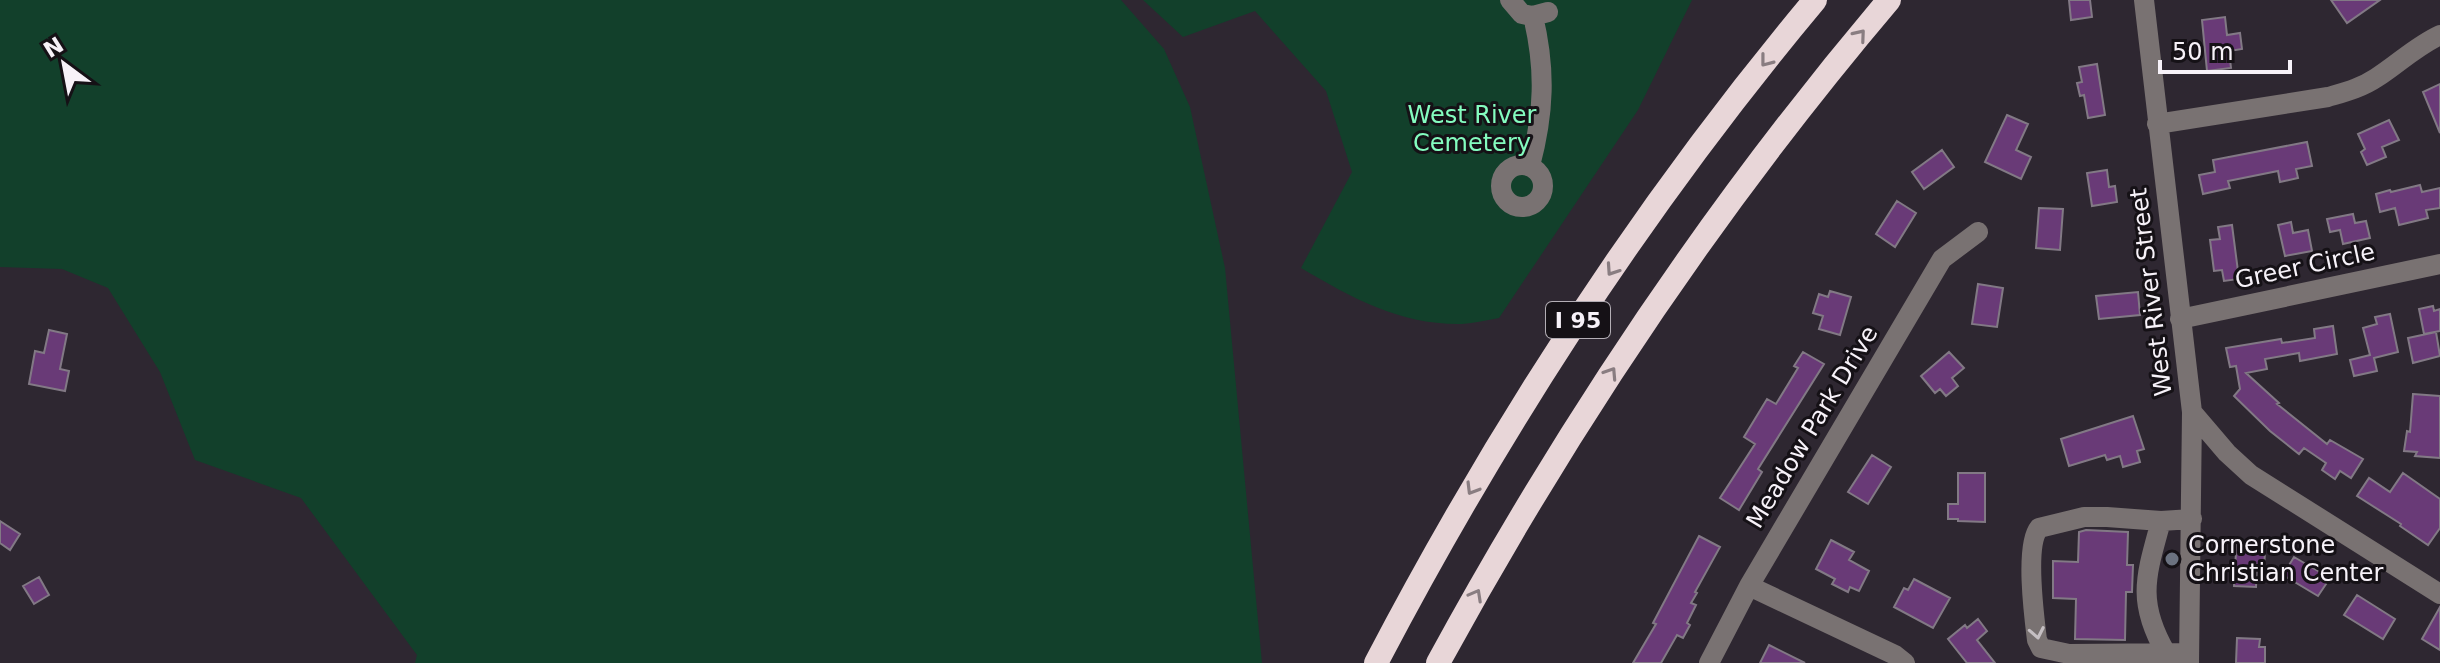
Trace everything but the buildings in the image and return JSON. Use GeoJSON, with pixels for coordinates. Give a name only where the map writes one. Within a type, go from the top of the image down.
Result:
{"type":"FeatureCollection","features":[{"type":"Feature","properties":{"kind":"highway","name":"I 95"},"geometry":{"type":"LineString","coordinates":[[1376,663],[1453,521],[1586,309],[1712,132],[1815,0]]}},
{"type":"Feature","properties":{"kind":"highway","name":"I 95"},"geometry":{"type":"LineString","coordinates":[[1438,663],[1548,473],[1653,311],[1764,157],[1889,0]]}},
{"type":"Feature","properties":{"kind":"street"},"geometry":{"type":"LineString","coordinates":[[1510,0],[1522,14],[1540,14],[1543,89],[1541,118],[1530,166]]}},
{"type":"Feature","properties":{"kind":"street","name":"West River Street"},"geometry":{"type":"LineString","coordinates":[[2144,0],[2192,412],[2227,453],[2251,475],[2440,594]]}},
{"type":"Feature","properties":{"kind":"street"},"geometry":{"type":"LineString","coordinates":[[2157,124],[2328,97],[2353,90],[2440,35]]}},
{"type":"Feature","properties":{"kind":"street","name":"Meadow Park Drive"},"geometry":{"type":"LineString","coordinates":[[1709,663],[1749,586],[1942,259],[1978,232]]}},
{"type":"Feature","properties":{"kind":"street","name":"Greer Circle"},"geometry":{"type":"LineString","coordinates":[[2180,319],[2440,264]]}},
{"type":"Feature","properties":{"kind":"street"},"geometry":{"type":"LineString","coordinates":[[2192,412],[2192,519],[2189,658],[2166,653],[2069,654],[2041,648],[2037,640],[2032,556],[2035,533],[2039,528],[2084,517],[2161,521],[2192,519]]}},
{"type":"Feature","properties":{"kind":"street"},"geometry":{"type":"LineString","coordinates":[[2161,521],[2148,569],[2145,597],[2151,623],[2166,653]]}},
{"type":"Feature","properties":{"kind":"street"},"geometry":{"type":"LineString","coordinates":[[1749,586],[1895,655],[1905,663]]}},
{"type":"Feature","properties":{"kind":"green space"},"geometry":{"type":"Polygon","coordinates":[[[0,0],[1121,0],[1164,49],[1190,107],[1225,268],[1262,663],[415,663],[417,655],[301,498],[195,460],[160,372],[108,288],[62,269],[0,267],[0,0]]]}},
{"type":"Feature","properties":{"kind":"green space","name":"West River Cemetery"},"geometry":{"type":"Polygon","coordinates":[[[1143,0],[1692,0],[1638,110],[1499,318],[1462,324],[1397,315],[1339,290],[1301,268],[1352,172],[1326,91],[1255,11],[1183,37],[1143,0]]]}},
{"type":"Feature","properties":{"kind":"place","name":"Cornerstone Christian Center"},"geometry":{"type":"Point","coordinates":[2172,559]}}]}
